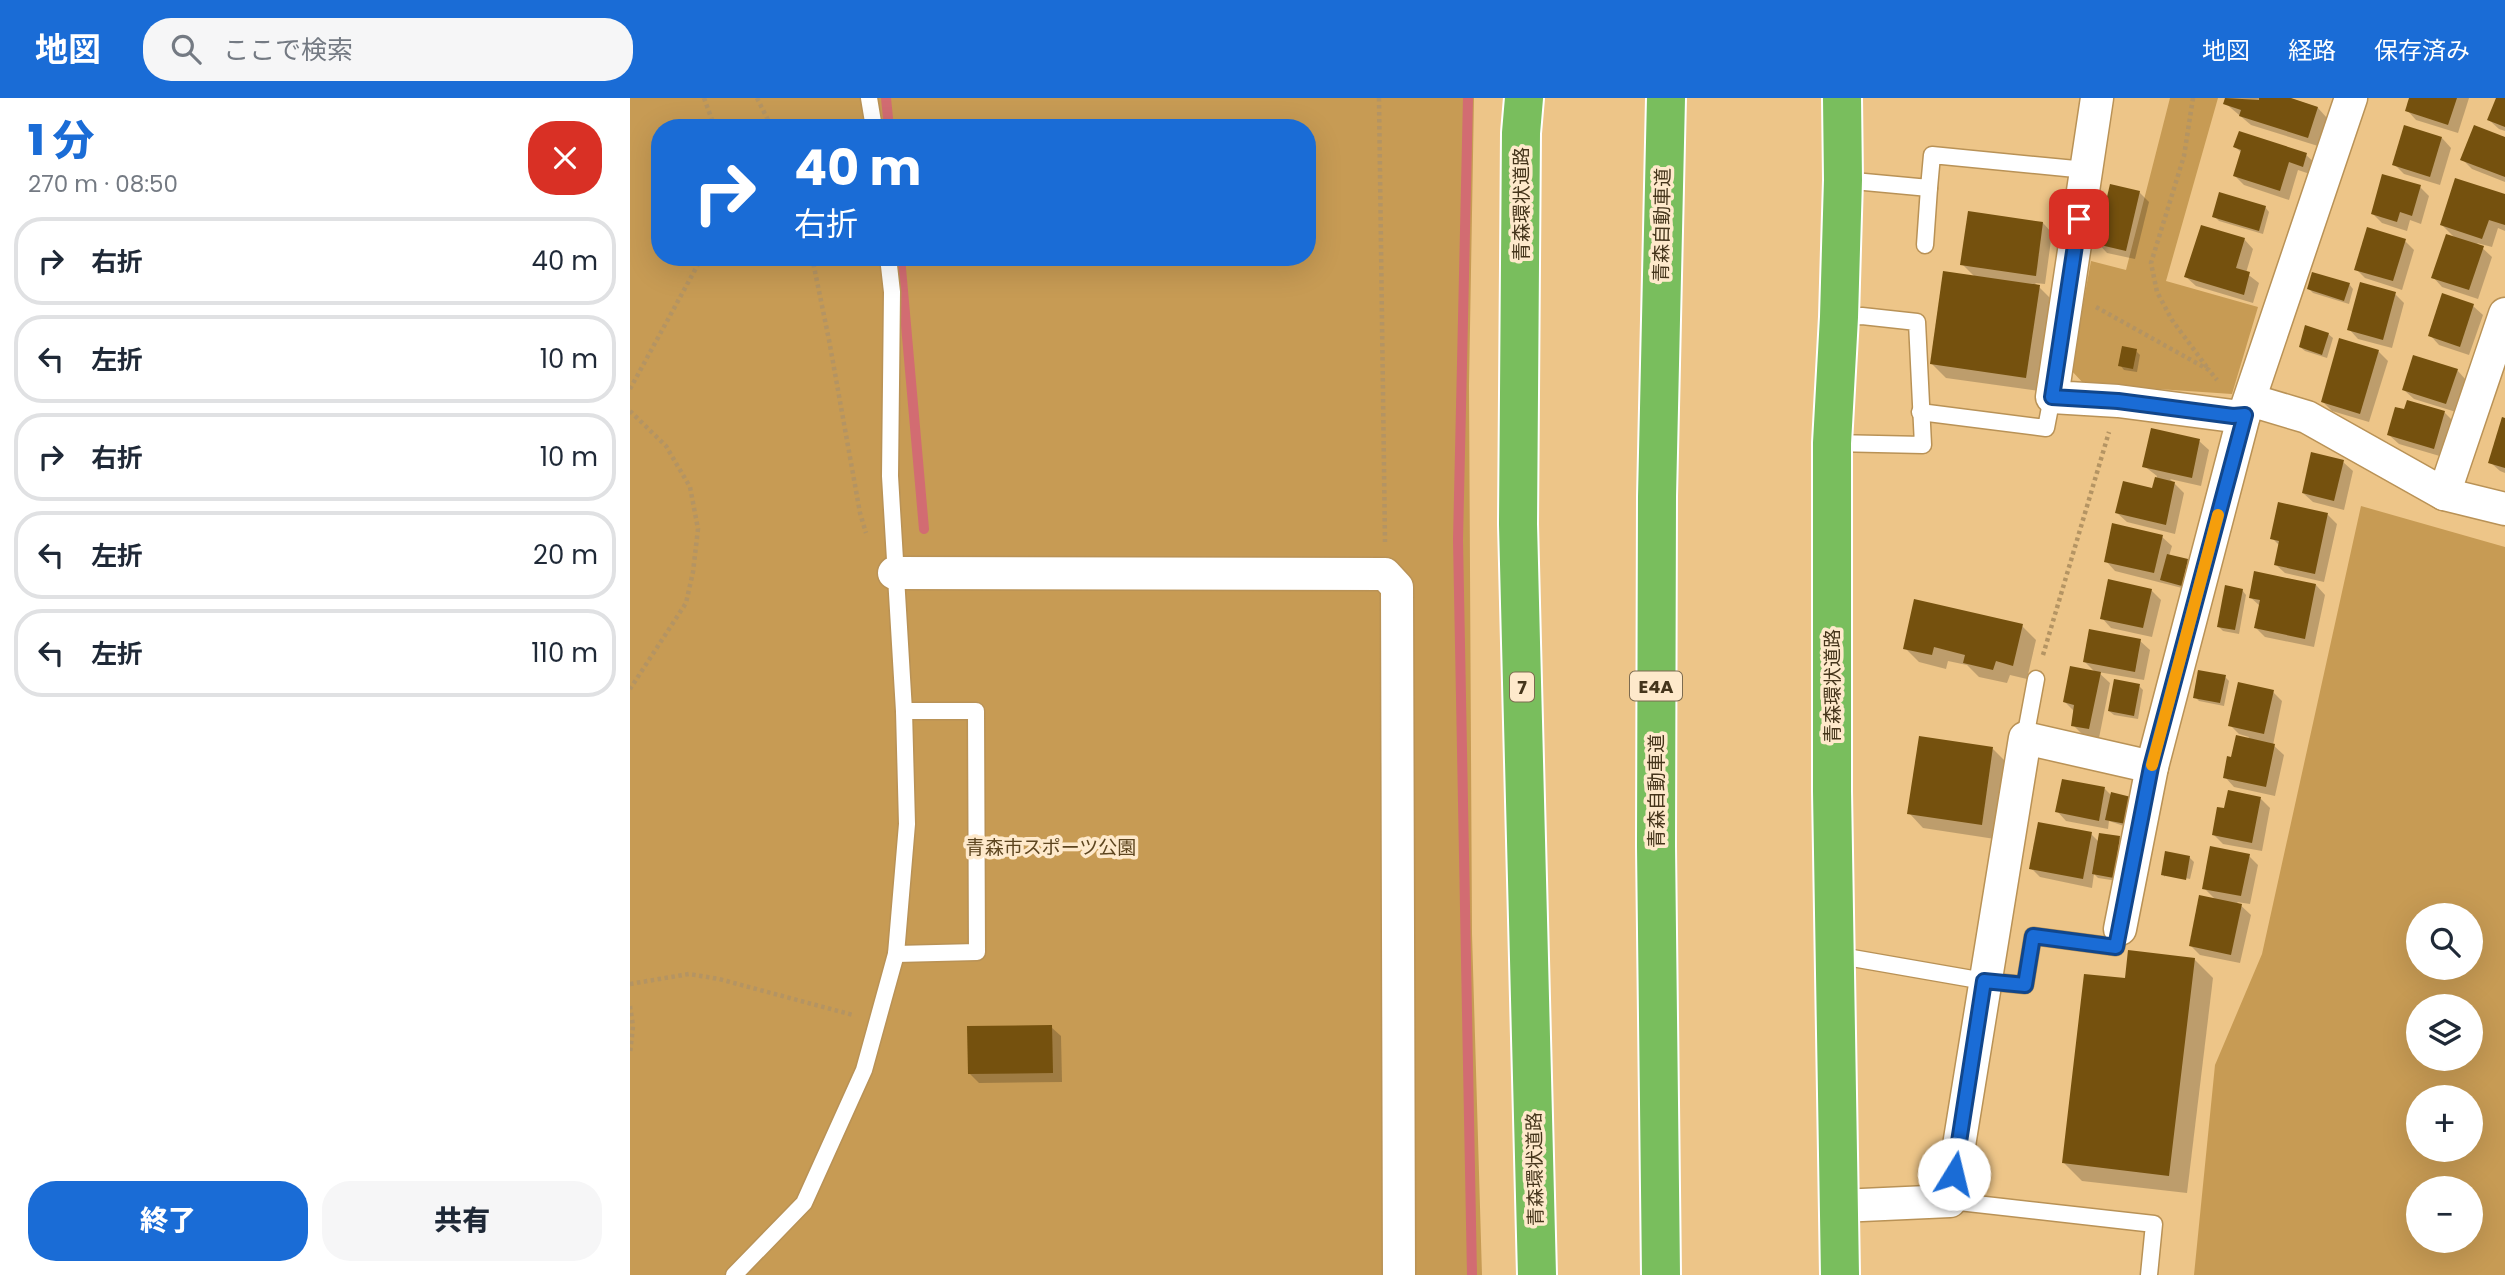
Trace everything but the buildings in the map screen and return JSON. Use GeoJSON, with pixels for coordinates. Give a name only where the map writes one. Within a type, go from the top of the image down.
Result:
{"type":"FeatureCollection","features":[{"type":"Feature","properties":{"kind":"highway","name":"青森環状道路"},"geometry":{"type":"LineString","coordinates":[[1524,98],[1521,133],[1518,524],[1537,1275]]}},
{"type":"Feature","properties":{"kind":"highway","name":"青森自動車道"},"geometry":{"type":"LineString","coordinates":[[1661,1275],[1656,859],[1657,496],[1666,98]]}},
{"type":"Feature","properties":{"kind":"highway","name":"青森環状道路"},"geometry":{"type":"LineString","coordinates":[[1840,1275],[1832,791],[1832,443],[1843,180],[1842,98]]}},
{"type":"Feature","properties":{"kind":"street"},"geometry":{"type":"LineString","coordinates":[[2097,98],[2052,397],[2307,417],[2444,494],[2505,509]]}},
{"type":"Feature","properties":{"kind":"street"},"geometry":{"type":"LineString","coordinates":[[2120,929],[2151,767],[2242,410],[2347,99]]}},
{"type":"Feature","properties":{"kind":"street"},"geometry":{"type":"LineString","coordinates":[[2444,494],[2505,314]]}},
{"type":"Feature","properties":{"kind":"street"},"geometry":{"type":"LineString","coordinates":[[894,564],[1385,574],[1397,587],[1399,1275]]}},
{"type":"Feature","properties":{"kind":"street"},"geometry":{"type":"LineString","coordinates":[[1840,1206],[1950,1201],[2025,738],[2151,767]]}},
{"type":"Feature","properties":{"kind":"lane"},"geometry":{"type":"LineString","coordinates":[[869,98],[872,119]]}},
{"type":"Feature","properties":{"kind":"lane"},"geometry":{"type":"LineString","coordinates":[[1925,245],[1932,155],[2086,170]]}},
{"type":"Feature","properties":{"kind":"lane"},"geometry":{"type":"LineString","coordinates":[[1843,180],[1929,188]]}},
{"type":"Feature","properties":{"kind":"lane"},"geometry":{"type":"LineString","coordinates":[[734,1275],[804,1203],[864,1070],[896,954],[907,824],[904,711],[891,476],[892,292],[889,266]]}},
{"type":"Feature","properties":{"kind":"lane"},"geometry":{"type":"LineString","coordinates":[[1832,443],[1923,444],[1917,322],[1862,316],[1839,317]]}},
{"type":"Feature","properties":{"kind":"lane"},"geometry":{"type":"LineString","coordinates":[[1920,412],[2046,428],[2052,397]]}},
{"type":"Feature","properties":{"kind":"lane"},"geometry":{"type":"LineString","coordinates":[[2025,738],[2036,679]]}},
{"type":"Feature","properties":{"kind":"lane"},"geometry":{"type":"LineString","coordinates":[[896,954],[977,952],[976,711],[904,711]]}},
{"type":"Feature","properties":{"kind":"lane"},"geometry":{"type":"LineString","coordinates":[[1835,955],[1984,981],[2025,985],[2033,936],[2116,947],[2120,929]]}},
{"type":"Feature","properties":{"kind":"lane"},"geometry":{"type":"LineString","coordinates":[[1950,1201],[2154,1224],[2149,1275]]}},
{"type":"Feature","properties":{"kind":"path"},"geometry":{"type":"LineString","coordinates":[[704,98],[712,119]]}},
{"type":"Feature","properties":{"kind":"path"},"geometry":{"type":"LineString","coordinates":[[757,98],[768,119]]}},
{"type":"Feature","properties":{"kind":"path"},"geometry":{"type":"LineString","coordinates":[[1379,98],[1385,574]]}},
{"type":"Feature","properties":{"kind":"path"},"geometry":{"type":"LineString","coordinates":[[2193,98],[2184,156],[2151,263],[2157,292],[2172,320],[2242,410]]}},
{"type":"Feature","properties":{"kind":"path"},"geometry":{"type":"LineString","coordinates":[[630,388],[697,266]]}},
{"type":"Feature","properties":{"kind":"path"},"geometry":{"type":"LineString","coordinates":[[814,266],[860,513],[869,541],[894,564]]}},
{"type":"Feature","properties":{"kind":"path"},"geometry":{"type":"LineString","coordinates":[[2068,292],[2209,370]]}},
{"type":"Feature","properties":{"kind":"path"},"geometry":{"type":"LineString","coordinates":[[2036,679],[2118,401]]}},
{"type":"Feature","properties":{"kind":"path"},"geometry":{"type":"LineString","coordinates":[[630,411],[666,446],[690,487],[698,529],[686,603],[630,689]]}},
{"type":"Feature","properties":{"kind":"path"},"geometry":{"type":"LineString","coordinates":[[630,984],[689,974],[719,979],[878,1021]]}},
{"type":"Feature","properties":{"kind":"path"},"geometry":{"type":"LineString","coordinates":[[630,1006],[633,1026],[630,1054]]}},
{"type":"Feature","properties":{"kind":"green space","name":"青森市スポーツ公園"},"geometry":{"type":"Polygon","coordinates":[[[630,98],[1474,98],[1469,386],[1472,934],[1482,1275],[630,1275],[630,98]]]}},
{"type":"Feature","properties":{"kind":"green space"},"geometry":{"type":"Polygon","coordinates":[[[2170,98],[2218,98],[2166,281],[2258,307],[2232,394],[2084,384],[2071,370],[2091,261],[2126,270],[2170,98]]]}},
{"type":"Feature","properties":{"kind":"green space"},"geometry":{"type":"Polygon","coordinates":[[[2361,506],[2505,547],[2505,1275],[2194,1275],[2215,1065],[2262,954],[2361,506]]]}},
{"type":"Feature","properties":{"kind":"waterway"},"geometry":{"type":"LineString","coordinates":[[886,98],[888,119]]}},
{"type":"Feature","properties":{"kind":"waterway"},"geometry":{"type":"LineString","coordinates":[[1468,98],[1458,540],[1472,1275]]}},
{"type":"Feature","properties":{"kind":"waterway"},"geometry":{"type":"LineString","coordinates":[[901,266],[924,529]]}},
{"type":"Feature","properties":{"kind":"slow traffic"},"geometry":{"type":"LineString","coordinates":[[2152,765],[2218,515]]}},
{"type":"Feature","properties":{"kind":"route"},"geometry":{"type":"LineString","coordinates":[[1954,1174],[1984,981],[2025,985],[2033,936],[2116,947],[2151,767],[2245,415],[2233,416],[2118,401],[2052,397],[2079,219]]}}]}
